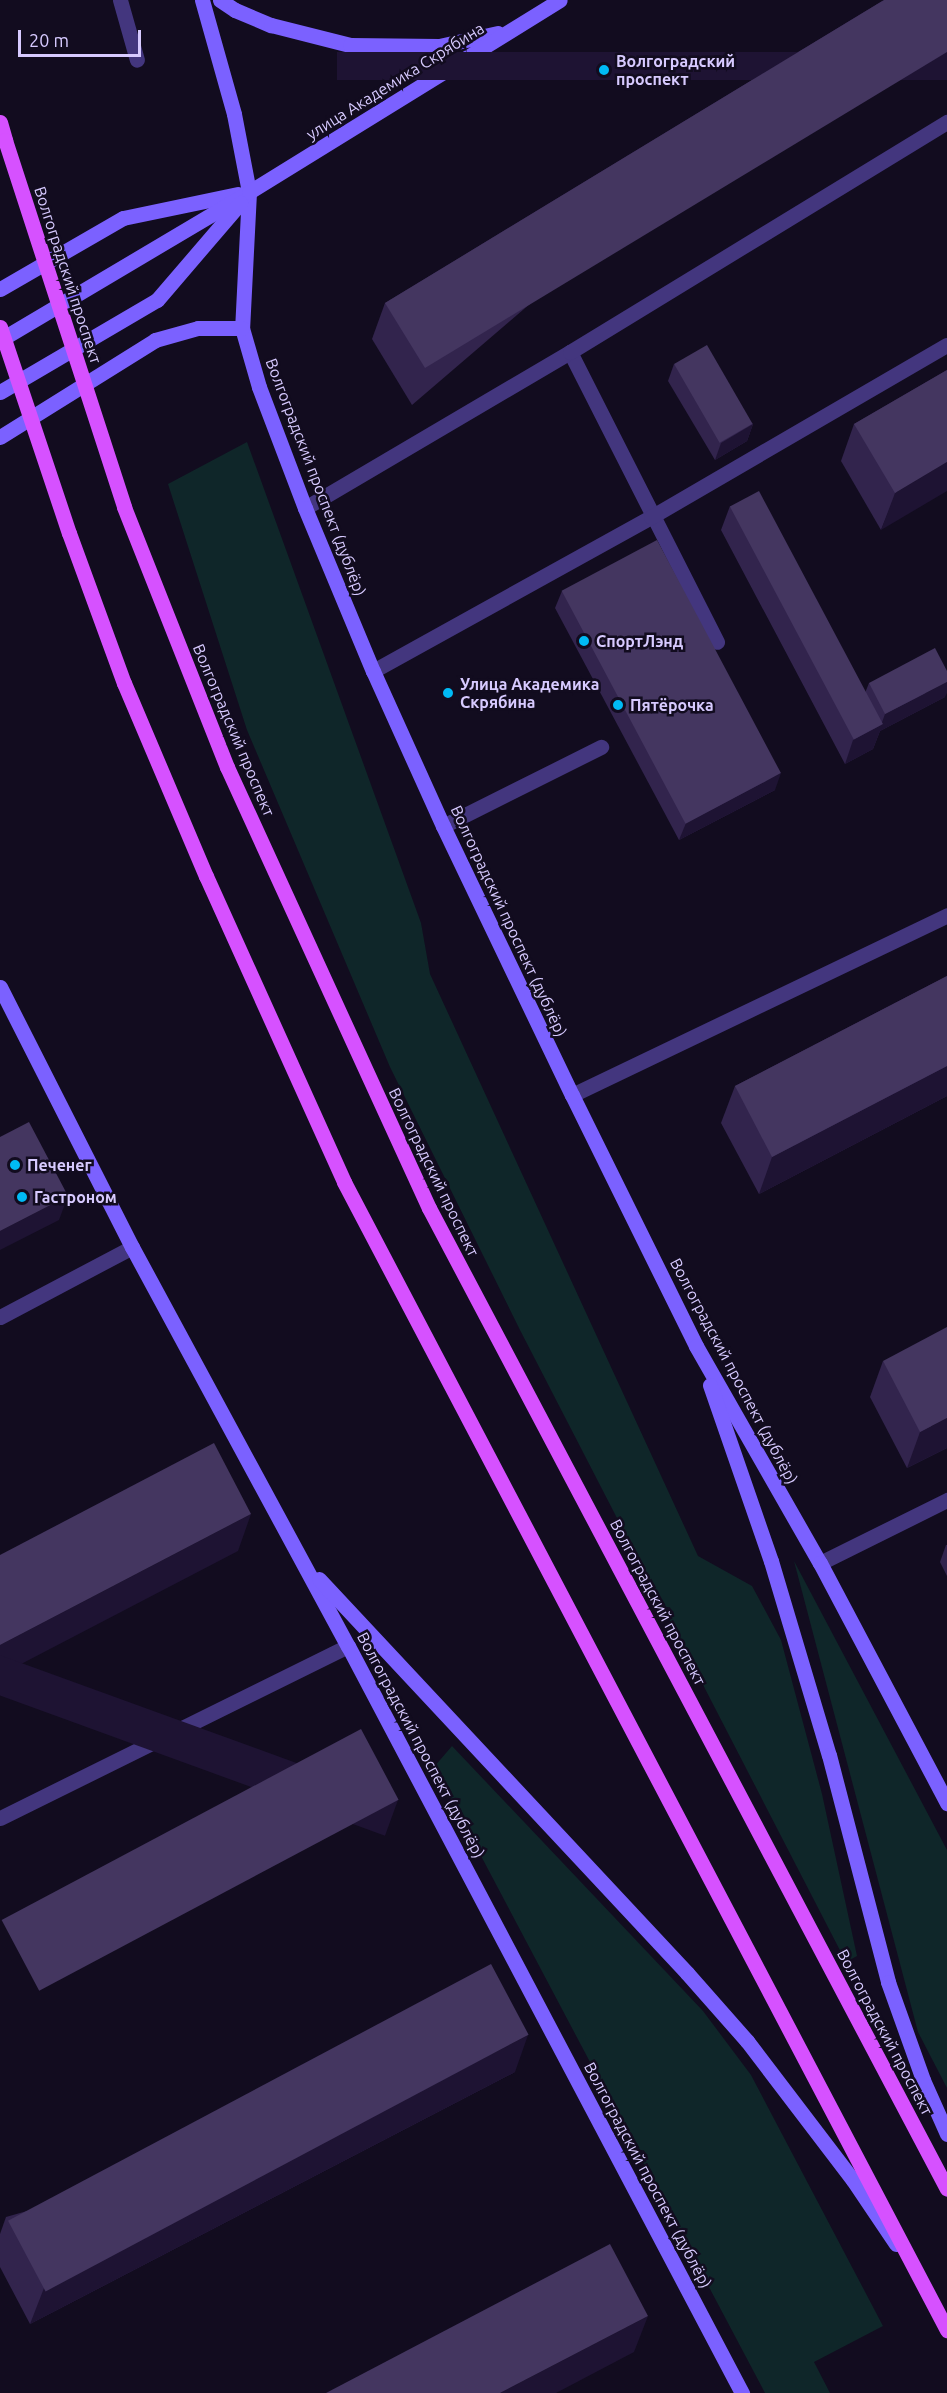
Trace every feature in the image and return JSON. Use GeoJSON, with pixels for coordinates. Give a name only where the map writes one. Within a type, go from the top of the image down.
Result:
{"type":"FeatureCollection","features":[{"type":"Feature","properties":{"kind":"main road","name":"Волгоградский проспект (дублёр)"},"geometry":{"type":"LineString","coordinates":[[202,0],[234,114],[249,192],[242,328],[259,387],[305,508],[373,671],[443,826],[696,1346],[820,1563],[947,1803]]}},
{"type":"Feature","properties":{"kind":"main road"},"geometry":{"type":"LineString","coordinates":[[220,0],[235,10],[271,25],[350,45],[440,46],[509,31]]}},
{"type":"Feature","properties":{"kind":"main road","name":"улица Академика Скрябина"},"geometry":{"type":"LineString","coordinates":[[0,340],[249,192],[560,0]]}},
{"type":"Feature","properties":{"kind":"main road","name":"Волгоградский проспект"},"geometry":{"type":"LineString","coordinates":[[0,122],[124,507],[227,766],[429,1208],[947,2188]]}},
{"type":"Feature","properties":{"kind":"main road","name":"улица Академика Скрябина"},"geometry":{"type":"LineString","coordinates":[[0,290],[123,218],[249,192]]}},
{"type":"Feature","properties":{"kind":"main road","name":"улица Академика Скрябина"},"geometry":{"type":"LineString","coordinates":[[0,392],[157,300],[249,192]]}},
{"type":"Feature","properties":{"kind":"main road"},"geometry":{"type":"LineString","coordinates":[[0,327],[69,533],[124,683],[196,854],[344,1182],[947,2330]]}},
{"type":"Feature","properties":{"kind":"main road"},"geometry":{"type":"LineString","coordinates":[[0,437],[155,340],[198,328],[242,328]]}},
{"type":"Feature","properties":{"kind":"main road","name":"Волгоградский проспект (дублёр)"},"geometry":{"type":"LineString","coordinates":[[0,987],[132,1247],[348,1646],[742,2393]]}},
{"type":"Feature","properties":{"kind":"main road"},"geometry":{"type":"LineString","coordinates":[[696,1346],[771,1561],[829,1755],[888,1982],[923,2080],[947,2134]]}},
{"type":"Feature","properties":{"kind":"main road"},"geometry":{"type":"LineString","coordinates":[[302,1561],[687,1973],[747,2041],[853,2180],[925,2288]]}},
{"type":"Feature","properties":{"kind":"lane"},"geometry":{"type":"LineString","coordinates":[[120,0],[137,60]]}},
{"type":"Feature","properties":{"kind":"lane"},"geometry":{"type":"LineString","coordinates":[[305,508],[570,352],[947,122]]}},
{"type":"Feature","properties":{"kind":"lane"},"geometry":{"type":"LineString","coordinates":[[373,671],[651,517],[947,345]]}},
{"type":"Feature","properties":{"kind":"lane"},"geometry":{"type":"LineString","coordinates":[[570,352],[651,517],[717,642]]}},
{"type":"Feature","properties":{"kind":"lane"},"geometry":{"type":"LineString","coordinates":[[443,826],[601,747]]}},
{"type":"Feature","properties":{"kind":"lane"},"geometry":{"type":"LineString","coordinates":[[572,1095],[947,915]]}},
{"type":"Feature","properties":{"kind":"lane"},"geometry":{"type":"LineString","coordinates":[[0,1317],[132,1247]]}},
{"type":"Feature","properties":{"kind":"lane"},"geometry":{"type":"LineString","coordinates":[[820,1563],[947,1500]]}},
{"type":"Feature","properties":{"kind":"lane"},"geometry":{"type":"LineString","coordinates":[[0,1818],[348,1646]]}},
{"type":"Feature","properties":{"kind":"green space"},"geometry":{"type":"Polygon","coordinates":[[[247,442],[421,923],[430,974],[698,1556],[752,1586],[781,1640],[822,1794],[857,1956],[846,1962],[520,1330],[390,1067],[247,730],[168,484],[247,442]]]}},
{"type":"Feature","properties":{"kind":"green space"},"geometry":{"type":"Polygon","coordinates":[[[794,1561],[947,1850],[947,2088],[918,2032],[794,1561]]]}},
{"type":"Feature","properties":{"kind":"green space"},"geometry":{"type":"Polygon","coordinates":[[[452,1746],[703,2011],[751,2075],[883,2326],[814,2362],[830,2393],[765,2393],[434,1767],[452,1746]]]}},
{"type":"Feature","properties":{"kind":"building"},"geometry":{"type":"Polygon","coordinates":[[[884,0],[947,0],[947,52],[425,368],[385,303],[884,0]]]}},
{"type":"Feature","properties":{"kind":"building"},"geometry":{"type":"Polygon","coordinates":[[[707,345],[752,424],[720,443],[674,364],[707,345]]]}},
{"type":"Feature","properties":{"kind":"building"},"geometry":{"type":"Polygon","coordinates":[[[947,370],[947,462],[895,493],[854,424],[947,370]]]}},
{"type":"Feature","properties":{"kind":"building"},"geometry":{"type":"Polygon","coordinates":[[[759,491],[883,724],[854,740],[730,506],[759,491]]]}},
{"type":"Feature","properties":{"kind":"building"},"geometry":{"type":"Polygon","coordinates":[[[657,540],[781,773],[686,824],[562,591],[657,540]]]}},
{"type":"Feature","properties":{"kind":"building"},"geometry":{"type":"Polygon","coordinates":[[[935,648],[947,671],[947,682],[885,714],[869,683],[935,648]]]}},
{"type":"Feature","properties":{"kind":"building"},"geometry":{"type":"Polygon","coordinates":[[[947,976],[947,1066],[772,1157],[735,1086],[947,976]]]}},
{"type":"Feature","properties":{"kind":"building"},"geometry":{"type":"Polygon","coordinates":[[[29,1122],[68,1196],[0,1231],[0,1137],[29,1122]]]}},
{"type":"Feature","properties":{"kind":"building"},"geometry":{"type":"Polygon","coordinates":[[[947,1327],[947,1418],[920,1432],[883,1361],[947,1327]]]}},
{"type":"Feature","properties":{"kind":"building"},"geometry":{"type":"Polygon","coordinates":[[[214,1443],[251,1514],[0,1645],[0,1555],[214,1443]]]}},
{"type":"Feature","properties":{"kind":"building"},"geometry":{"type":"Polygon","coordinates":[[[361,1729],[399,1800],[39,1991],[2,1920],[361,1729]]]}},
{"type":"Feature","properties":{"kind":"building"},"geometry":{"type":"Polygon","coordinates":[[[491,1964],[529,2035],[46,2291],[8,2221],[491,1964]]]}},
{"type":"Feature","properties":{"kind":"building"},"geometry":{"type":"Polygon","coordinates":[[[610,2244],[648,2316],[500,2393],[326,2393],[610,2244]]]}},
{"type":"Feature","properties":{"kind":"place","name":"Волгоградский проспект"},"geometry":{"type":"Point","coordinates":[604,70]}},
{"type":"Feature","properties":{"kind":"place","name":"СпортЛэнд"},"geometry":{"type":"Point","coordinates":[584,641]}},
{"type":"Feature","properties":{"kind":"place","name":"Улица Академика Скрябина"},"geometry":{"type":"Point","coordinates":[448,693]}},
{"type":"Feature","properties":{"kind":"place","name":"Пятёрочка"},"geometry":{"type":"Point","coordinates":[618,705]}},
{"type":"Feature","properties":{"kind":"place","name":"Печенег"},"geometry":{"type":"Point","coordinates":[15,1165]}},
{"type":"Feature","properties":{"kind":"place","name":"Гастроном"},"geometry":{"type":"Point","coordinates":[22,1197]}}]}
